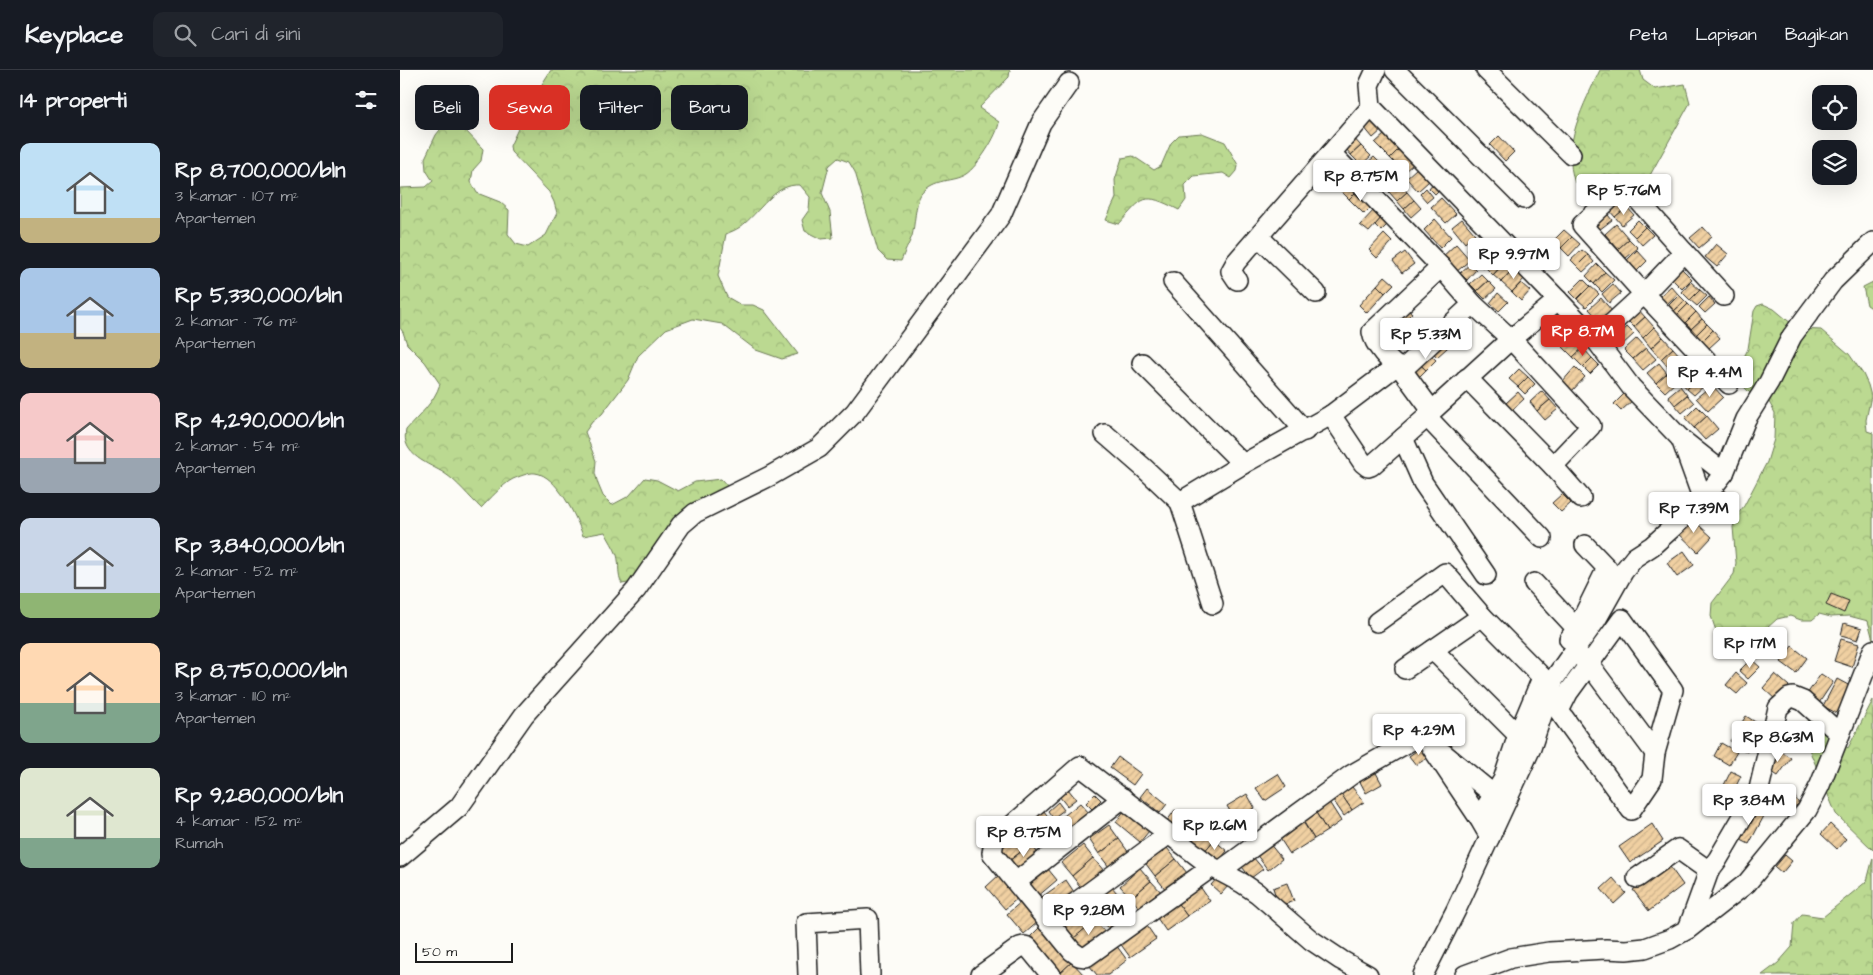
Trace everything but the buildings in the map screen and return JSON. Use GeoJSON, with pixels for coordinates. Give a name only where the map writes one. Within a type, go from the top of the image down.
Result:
{"type":"FeatureCollection","features":[{"type":"Feature","properties":{"kind":"street"},"geometry":{"type":"LineString","coordinates":[[1376,70],[1369,85],[1371,107],[1558,300],[1595,340],[1631,387],[1681,439],[1724,473]]}},
{"type":"Feature","properties":{"kind":"street"},"geometry":{"type":"LineString","coordinates":[[1395,70],[1524,199]]}},
{"type":"Feature","properties":{"kind":"street"},"geometry":{"type":"LineString","coordinates":[[1486,70],[1571,154]]}},
{"type":"Feature","properties":{"kind":"street"},"geometry":{"type":"LineString","coordinates":[[400,857],[459,807],[524,715],[636,590],[681,525],[694,513],[770,476],[819,448],[855,412],[1001,216],[1041,122],[1069,84]]}},
{"type":"Feature","properties":{"kind":"street"},"geometry":{"type":"LineString","coordinates":[[1236,280],[1231,270],[1236,262],[1371,107]]}},
{"type":"Feature","properties":{"kind":"street"},"geometry":{"type":"LineString","coordinates":[[1332,153],[1441,267],[1473,304],[1511,339],[1590,426],[1553,466]]}},
{"type":"Feature","properties":{"kind":"street"},"geometry":{"type":"LineString","coordinates":[[1724,296],[1638,200],[1626,191],[1618,192],[1582,225],[1729,384]]}},
{"type":"Feature","properties":{"kind":"street"},"geometry":{"type":"LineString","coordinates":[[1259,237],[1316,293]]}},
{"type":"Feature","properties":{"kind":"street"},"geometry":{"type":"LineString","coordinates":[[1423,975],[1456,910],[1530,748],[1554,680],[1582,658],[1622,619],[1673,690],[1655,753],[1652,779],[1631,810],[1559,711],[1568,693],[1582,658],[1596,620],[1623,572],[1635,557],[1652,546],[1703,500],[1724,473],[1746,419],[1792,336],[1833,281],[1873,242]]}},
{"type":"Feature","properties":{"kind":"street"},"geometry":{"type":"LineString","coordinates":[[1595,340],[1644,294],[1684,252]]}},
{"type":"Feature","properties":{"kind":"street"},"geometry":{"type":"LineString","coordinates":[[1441,267],[1372,332],[1375,341],[1399,368],[1430,414],[1542,538]]}},
{"type":"Feature","properties":{"kind":"street"},"geometry":{"type":"LineString","coordinates":[[1172,282],[1304,431]]}},
{"type":"Feature","properties":{"kind":"street"},"geometry":{"type":"LineString","coordinates":[[1331,415],[1363,463],[1368,467],[1374,465],[1467,378],[1558,300]]}},
{"type":"Feature","properties":{"kind":"street"},"geometry":{"type":"LineString","coordinates":[[1180,502],[1331,415],[1399,368],[1473,304]]}},
{"type":"Feature","properties":{"kind":"street"},"geometry":{"type":"LineString","coordinates":[[1142,363],[1243,464]]}},
{"type":"Feature","properties":{"kind":"street"},"geometry":{"type":"LineString","coordinates":[[1467,378],[1553,466],[1581,498]]}},
{"type":"Feature","properties":{"kind":"street"},"geometry":{"type":"LineString","coordinates":[[1105,434],[1180,502],[1213,604]]}},
{"type":"Feature","properties":{"kind":"street"},"geometry":{"type":"LineString","coordinates":[[1403,438],[1423,482],[1486,575]]}},
{"type":"Feature","properties":{"kind":"street"},"geometry":{"type":"LineString","coordinates":[[1681,439],[1703,500]]}},
{"type":"Feature","properties":{"kind":"street"},"geometry":{"type":"LineString","coordinates":[[1479,818],[1503,780],[1518,735],[1542,676],[1577,628],[1607,568],[1585,545]]}},
{"type":"Feature","properties":{"kind":"street"},"geometry":{"type":"LineString","coordinates":[[1377,622],[1445,572],[1482,616],[1542,676]]}},
{"type":"Feature","properties":{"kind":"street"},"geometry":{"type":"LineString","coordinates":[[1534,583],[1577,628]]}},
{"type":"Feature","properties":{"kind":"street"},"geometry":{"type":"LineString","coordinates":[[1405,669],[1482,616]]}},
{"type":"Feature","properties":{"kind":"street"},"geometry":{"type":"LineString","coordinates":[[1433,650],[1518,735]]}},
{"type":"Feature","properties":{"kind":"street"},"geometry":{"type":"LineString","coordinates":[[1465,975],[1512,958],[1549,952],[1645,948],[1670,940],[1688,929],[1747,883],[1807,810],[1820,785],[1873,650]]}},
{"type":"Feature","properties":{"kind":"street"},"geometry":{"type":"LineString","coordinates":[[1582,658],[1655,753]]}},
{"type":"Feature","properties":{"kind":"street"},"geometry":{"type":"LineString","coordinates":[[1688,929],[1709,871],[1759,789],[1778,708],[1789,698],[1803,701],[1840,734]]}},
{"type":"Feature","properties":{"kind":"street"},"geometry":{"type":"LineString","coordinates":[[1368,975],[1340,960],[1311,940],[1257,894],[1242,883],[1216,869],[1081,767],[1078,766],[994,841],[992,852],[1048,923],[1072,951],[1079,956],[1086,957],[1216,869],[1351,775],[1417,737],[1422,736],[1426,739],[1494,795]]}},
{"type":"Feature","properties":{"kind":"street"},"geometry":{"type":"LineString","coordinates":[[1426,739],[1490,837]]}},
{"type":"Feature","properties":{"kind":"street"},"geometry":{"type":"LineString","coordinates":[[1016,882],[1123,798]]}},
{"type":"Feature","properties":{"kind":"street"},"geometry":{"type":"LineString","coordinates":[[1048,923],[1169,834]]}},
{"type":"Feature","properties":{"kind":"street"},"geometry":{"type":"LineString","coordinates":[[1637,878],[1678,849],[1709,871]]}},
{"type":"Feature","properties":{"kind":"street"},"geometry":{"type":"LineString","coordinates":[[808,975],[806,922],[868,919],[870,975]]}},
{"type":"Feature","properties":{"kind":"street"},"geometry":{"type":"LineString","coordinates":[[982,975],[1024,946],[1028,947],[1051,975]]}},
{"type":"Feature","properties":{"kind":"green space"},"geometry":{"type":"Polygon","coordinates":[[[551,70],[1010,70],[1009,77],[979,108],[999,122],[995,135],[976,165],[966,174],[932,185],[921,194],[917,203],[912,236],[901,261],[887,260],[878,251],[855,172],[849,162],[838,158],[829,166],[822,193],[830,212],[833,238],[821,239],[805,231],[802,220],[809,210],[810,197],[800,185],[782,189],[747,221],[726,234],[718,276],[727,297],[741,305],[753,305],[764,310],[798,354],[782,359],[756,350],[722,324],[693,319],[666,329],[638,356],[628,380],[602,414],[592,422],[585,432],[596,461],[595,473],[603,496],[612,505],[629,496],[645,478],[657,480],[678,491],[695,482],[721,479],[730,489],[686,513],[628,583],[622,584],[617,555],[605,532],[583,536],[565,498],[551,481],[535,473],[513,479],[481,508],[459,485],[444,473],[418,458],[407,446],[405,439],[406,430],[430,403],[440,384],[425,362],[407,344],[400,328],[400,188],[426,187],[433,181],[426,170],[425,158],[436,135],[440,130],[465,130],[483,149],[481,161],[473,170],[471,182],[477,193],[500,202],[509,210],[508,234],[516,244],[528,247],[546,235],[557,213],[554,202],[549,192],[511,152],[510,146],[517,130],[570,130],[570,85],[541,85],[551,70]]]}},
{"type":"Feature","properties":{"kind":"green space"},"geometry":{"type":"Polygon","coordinates":[[[1600,70],[1640,70],[1643,80],[1655,89],[1685,84],[1690,103],[1649,177],[1640,188],[1622,178],[1604,174],[1590,181],[1575,183],[1571,169],[1571,154],[1576,125],[1600,70]]]}},
{"type":"Feature","properties":{"kind":"green space"},"geometry":{"type":"Polygon","coordinates":[[[1202,133],[1225,142],[1238,165],[1237,171],[1231,178],[1223,173],[1194,176],[1185,185],[1186,200],[1179,210],[1158,200],[1150,199],[1139,203],[1119,224],[1106,220],[1116,198],[1115,180],[1122,158],[1133,156],[1154,170],[1161,166],[1171,143],[1179,135],[1202,133]]]}},
{"type":"Feature","properties":{"kind":"green space"},"geometry":{"type":"Polygon","coordinates":[[[1873,282],[1873,309],[1867,305],[1863,287],[1873,282]]]}},
{"type":"Feature","properties":{"kind":"green space"},"geometry":{"type":"Polygon","coordinates":[[[1763,304],[1774,309],[1798,329],[1821,330],[1849,354],[1868,385],[1871,396],[1866,420],[1867,431],[1873,433],[1873,640],[1868,621],[1849,616],[1831,617],[1819,614],[1812,620],[1801,620],[1790,616],[1777,619],[1746,647],[1723,638],[1715,628],[1711,616],[1712,603],[1734,574],[1736,563],[1733,527],[1737,515],[1744,506],[1767,462],[1774,439],[1775,413],[1769,402],[1750,393],[1741,384],[1739,378],[1740,365],[1748,349],[1754,311],[1757,306],[1763,304]]]}},
{"type":"Feature","properties":{"kind":"green space"},"geometry":{"type":"Polygon","coordinates":[[[1873,700],[1873,850],[1836,814],[1801,730],[1808,721],[1820,722],[1848,748],[1873,700]]]}},
{"type":"Feature","properties":{"kind":"green space"},"geometry":{"type":"Polygon","coordinates":[[[1873,858],[1873,975],[1762,975],[1778,963],[1792,947],[1794,923],[1802,914],[1823,917],[1867,881],[1873,858]]]}}]}
